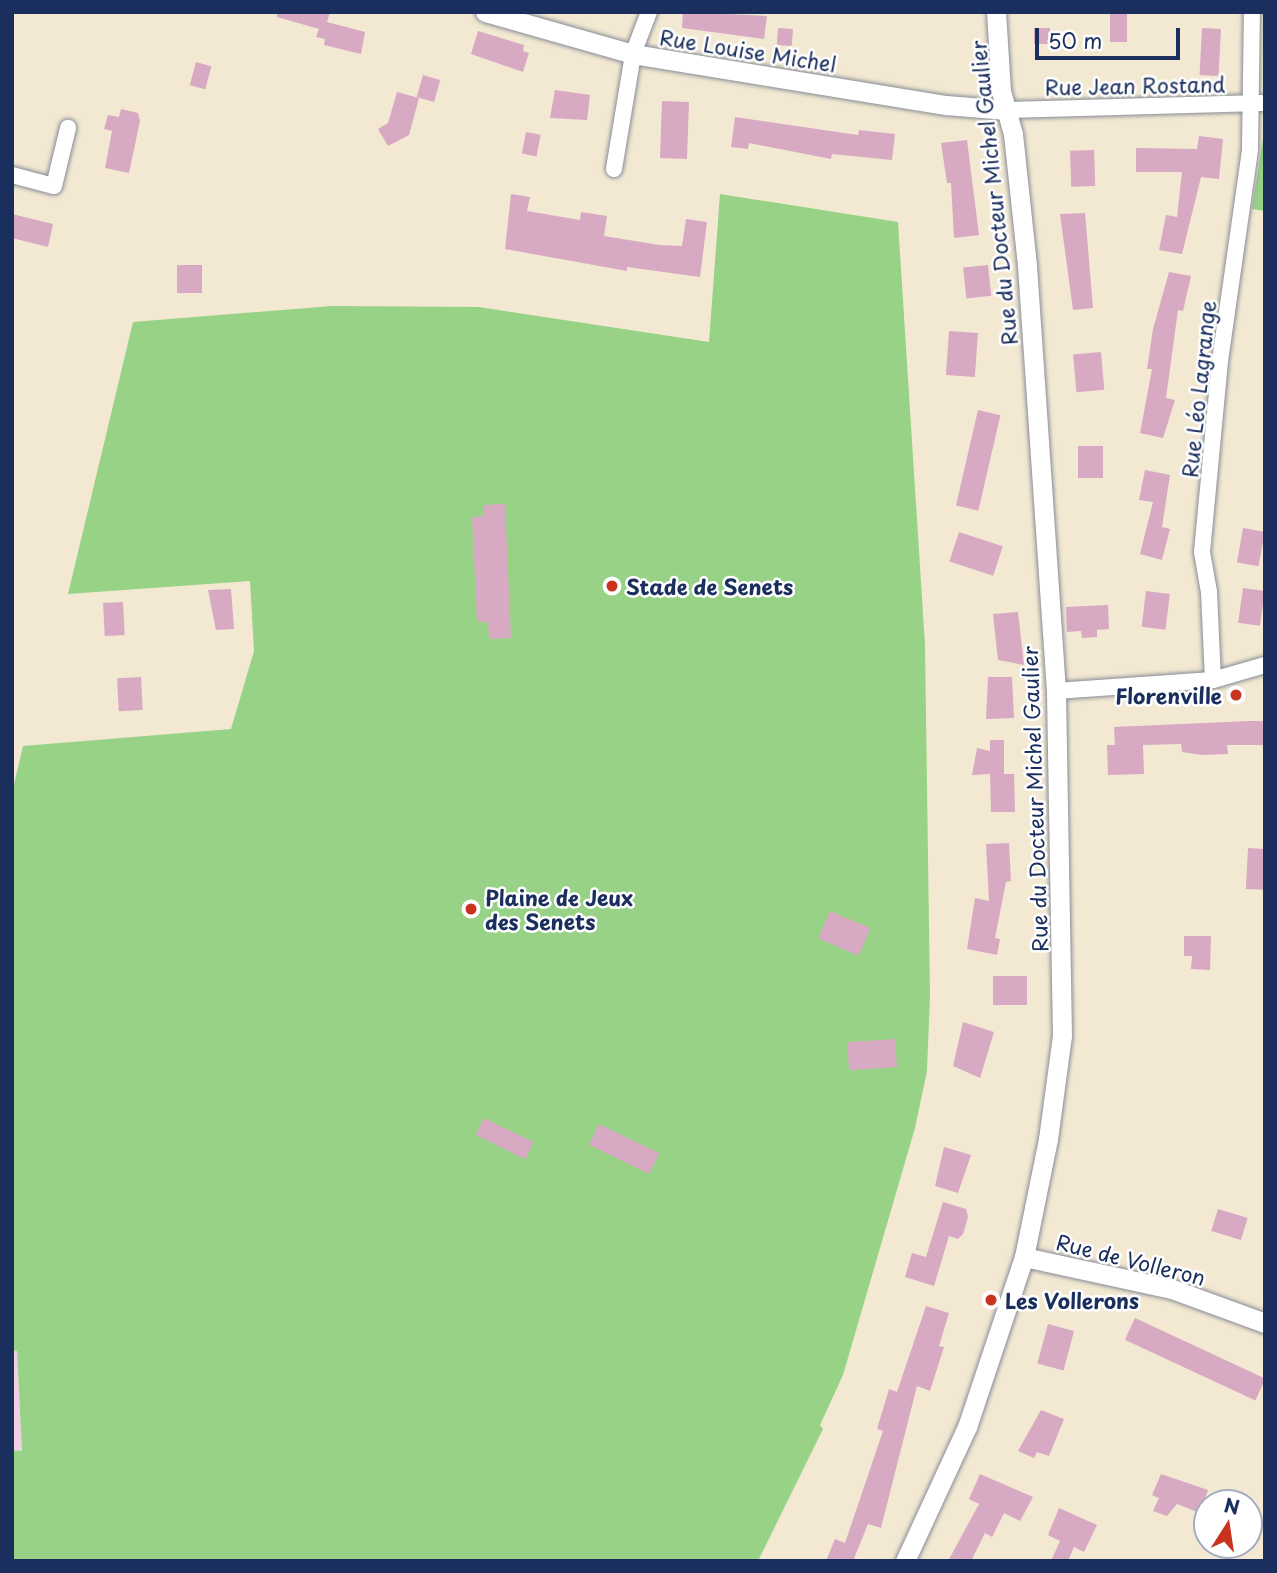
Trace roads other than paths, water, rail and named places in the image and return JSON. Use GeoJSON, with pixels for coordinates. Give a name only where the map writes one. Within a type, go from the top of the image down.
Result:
{"type":"FeatureCollection","features":[{"type":"Feature","properties":{"kind":"street","name":"Rue Louise Michel"},"geometry":{"type":"LineString","coordinates":[[485,12],[633,54],[946,105],[1007,110]]}},
{"type":"Feature","properties":{"kind":"street"},"geometry":{"type":"LineString","coordinates":[[614,169],[633,54],[649,12]]}},
{"type":"Feature","properties":{"kind":"street","name":"Rue du Docteur Michel Gaulier"},"geometry":{"type":"LineString","coordinates":[[905,1561],[967,1427],[1024,1257],[1048,1139],[1062,1036],[1056,691],[1027,265],[1007,110],[1001,91],[996,12]]}},
{"type":"Feature","properties":{"kind":"street","name":"Rue Léo Lagrange"},"geometry":{"type":"LineString","coordinates":[[1213,680],[1209,592],[1202,552],[1220,362],[1259,103],[1252,12]]}},
{"type":"Feature","properties":{"kind":"street","name":"Rue Jean Rostand"},"geometry":{"type":"LineString","coordinates":[[1007,110],[1259,103]]}},
{"type":"Feature","properties":{"kind":"street"},"geometry":{"type":"LineString","coordinates":[[12,175],[54,186],[68,128]]}},
{"type":"Feature","properties":{"kind":"street"},"geometry":{"type":"LineString","coordinates":[[1056,691],[1213,680],[1265,666]]}},
{"type":"Feature","properties":{"kind":"street","name":"Rue de Volleron"},"geometry":{"type":"LineString","coordinates":[[1024,1257],[1172,1289],[1265,1323]]}},
{"type":"Feature","properties":{"kind":"place","name":"Stade de Senets"},"geometry":{"type":"Point","coordinates":[612,586]}},
{"type":"Feature","properties":{"kind":"place","name":"Florenville"},"geometry":{"type":"Point","coordinates":[1236,695]}},
{"type":"Feature","properties":{"kind":"place","name":"Plaine de Jeux des Senets"},"geometry":{"type":"Point","coordinates":[471,909]}},
{"type":"Feature","properties":{"kind":"place","name":"Les Vollerons"},"geometry":{"type":"Point","coordinates":[991,1300]}}]}
